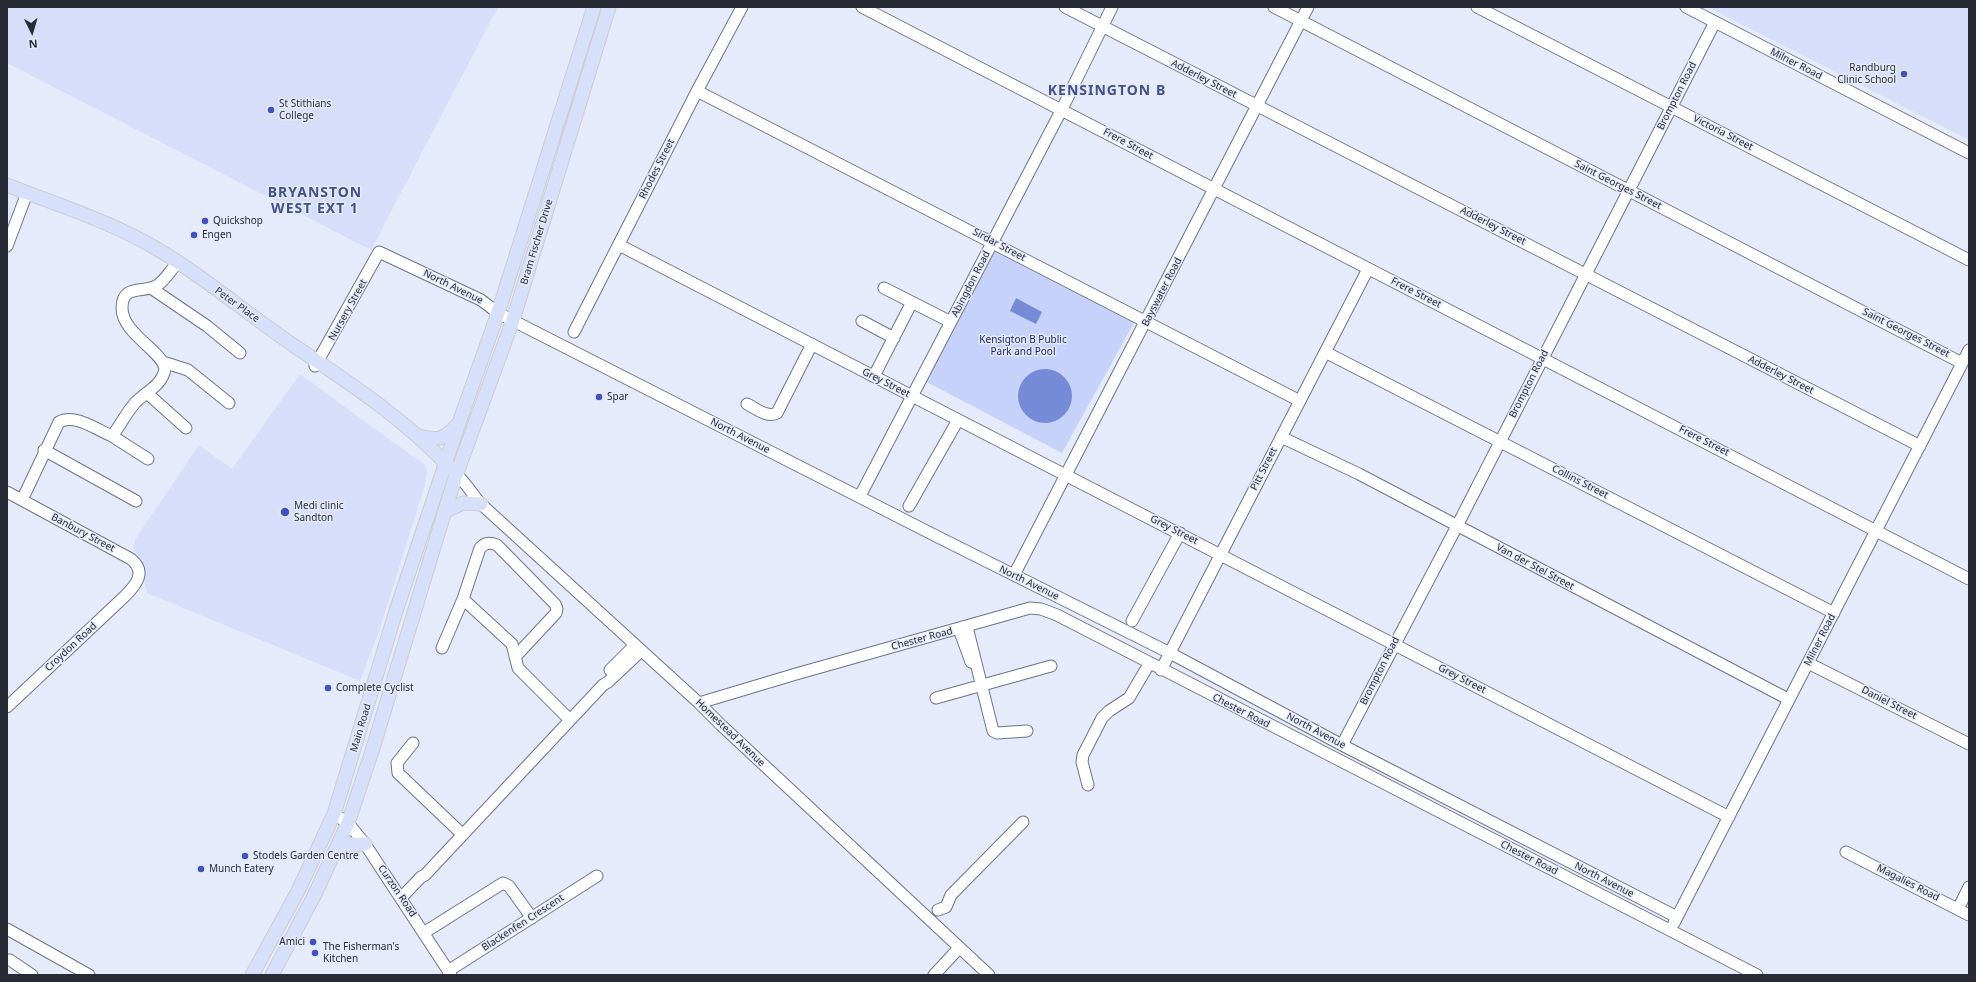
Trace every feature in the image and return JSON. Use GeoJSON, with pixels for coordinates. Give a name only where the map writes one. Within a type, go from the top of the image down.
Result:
{"type":"FeatureCollection","features":[{"type":"Feature","properties":{"kind":"main road","name":"Bram Fischer Drive"},"geometry":{"type":"LineString","coordinates":[[444,466],[498,313],[594,7]]}},
{"type":"Feature","properties":{"kind":"main road","name":"Bram Fischer Drive"},"geometry":{"type":"LineString","coordinates":[[456,478],[513,320],[609,7]]}},
{"type":"Feature","properties":{"kind":"main road","name":"Peter Place"},"geometry":{"type":"LineString","coordinates":[[7,184],[26,196],[122,236],[155,253],[316,364],[358,389],[418,436],[444,466]]}},
{"type":"Feature","properties":{"kind":"main road","name":"Peter Place"},"geometry":{"type":"LineString","coordinates":[[7,191],[95,219],[157,249],[316,364],[444,466]]}},
{"type":"Feature","properties":{"kind":"main road"},"geometry":{"type":"LineString","coordinates":[[418,436],[440,439],[450,432],[459,422]]}},
{"type":"Feature","properties":{"kind":"main road"},"geometry":{"type":"LineString","coordinates":[[444,466],[456,478]]}},
{"type":"Feature","properties":{"kind":"main road","name":"Main Road"},"geometry":{"type":"LineString","coordinates":[[252,975],[298,891],[334,814],[396,611],[444,466]]}},
{"type":"Feature","properties":{"kind":"main road","name":"Main Road"},"geometry":{"type":"LineString","coordinates":[[272,975],[314,896],[348,823],[373,748],[444,512],[456,478]]}},
{"type":"Feature","properties":{"kind":"main road"},"geometry":{"type":"LineString","coordinates":[[444,512],[463,503],[481,504]]}},
{"type":"Feature","properties":{"kind":"main road"},"geometry":{"type":"LineString","coordinates":[[335,851],[347,845],[364,844]]}},
{"type":"Feature","properties":{"kind":"street","name":"Rhodes Street"},"geometry":{"type":"LineString","coordinates":[[574,332],[697,91],[742,7]]}},
{"type":"Feature","properties":{"kind":"street","name":"Frere Street"},"geometry":{"type":"LineString","coordinates":[[862,7],[1062,109],[1368,269],[1542,357],[1969,579]]}},
{"type":"Feature","properties":{"kind":"street","name":"Adderley Street"},"geometry":{"type":"LineString","coordinates":[[1065,7],[1920,446]]}},
{"type":"Feature","properties":{"kind":"street","name":"Abingdon Road"},"geometry":{"type":"LineString","coordinates":[[860,496],[1062,109],[1112,7]]}},
{"type":"Feature","properties":{"kind":"street","name":"Saint Georges Street"},"geometry":{"type":"LineString","coordinates":[[1274,7],[1962,362]]}},
{"type":"Feature","properties":{"kind":"street","name":"Bayswater Road"},"geometry":{"type":"LineString","coordinates":[[1014,576],[1308,7]]}},
{"type":"Feature","properties":{"kind":"street","name":"Victoria Street"},"geometry":{"type":"LineString","coordinates":[[1477,7],[1969,260]]}},
{"type":"Feature","properties":{"kind":"street","name":"Milner Road"},"geometry":{"type":"LineString","coordinates":[[1686,7],[1969,153]]}},
{"type":"Feature","properties":{"kind":"street","name":"Brompton Road"},"geometry":{"type":"LineString","coordinates":[[1342,745],[1457,526],[1499,440],[1715,22]]}},
{"type":"Feature","properties":{"kind":"street","name":"Sirdar Street"},"geometry":{"type":"LineString","coordinates":[[697,91],[1300,401]]}},
{"type":"Feature","properties":{"kind":"street"},"geometry":{"type":"LineString","coordinates":[[7,246],[26,196]]}},
{"type":"Feature","properties":{"kind":"street","name":"Grey Street"},"geometry":{"type":"LineString","coordinates":[[619,245],[1729,817]]}},
{"type":"Feature","properties":{"kind":"street","name":"North Avenue"},"geometry":{"type":"LineString","coordinates":[[379,252],[481,300],[498,313],[860,496],[1014,576],[1170,653],[1342,745],[1677,917]]}},
{"type":"Feature","properties":{"kind":"street","name":"Nursery Street"},"geometry":{"type":"LineString","coordinates":[[316,364],[379,252]]}},
{"type":"Feature","properties":{"kind":"street"},"geometry":{"type":"LineString","coordinates":[[175,266],[161,282],[151,288],[134,290],[127,294],[123,300],[123,314],[139,340],[163,362],[188,370],[229,403]]}},
{"type":"Feature","properties":{"kind":"street","name":"Pitt Street"},"geometry":{"type":"LineString","coordinates":[[1161,670],[1368,269]]}},
{"type":"Feature","properties":{"kind":"street"},"geometry":{"type":"LineString","coordinates":[[151,288],[207,326],[240,353]]}},
{"type":"Feature","properties":{"kind":"street"},"geometry":{"type":"LineString","coordinates":[[884,288],[951,322]]}},
{"type":"Feature","properties":{"kind":"street"},"geometry":{"type":"LineString","coordinates":[[874,376],[912,302]]}},
{"type":"Feature","properties":{"kind":"street"},"geometry":{"type":"LineString","coordinates":[[862,321],[894,338]]}},
{"type":"Feature","properties":{"kind":"street"},"geometry":{"type":"LineString","coordinates":[[747,404],[767,415],[777,413],[812,344]]}},
{"type":"Feature","properties":{"kind":"street","name":"Milner Road"},"geometry":{"type":"LineString","coordinates":[[1670,930],[1969,350]]}},
{"type":"Feature","properties":{"kind":"street","name":"Collins Street"},"geometry":{"type":"LineString","coordinates":[[1325,352],[1834,612]]}},
{"type":"Feature","properties":{"kind":"street"},"geometry":{"type":"LineString","coordinates":[[112,436],[136,402],[148,394],[164,374],[163,362]]}},
{"type":"Feature","properties":{"kind":"street"},"geometry":{"type":"LineString","coordinates":[[148,394],[186,428]]}},
{"type":"Feature","properties":{"kind":"street"},"geometry":{"type":"LineString","coordinates":[[22,500],[44,450],[59,422],[66,419],[76,420],[112,436],[148,459]]}},
{"type":"Feature","properties":{"kind":"street"},"geometry":{"type":"LineString","coordinates":[[910,506],[958,420]]}},
{"type":"Feature","properties":{"kind":"street","name":"Van der Stel Street"},"geometry":{"type":"LineString","coordinates":[[1281,437],[1359,474],[1788,699]]}},
{"type":"Feature","properties":{"kind":"street"},"geometry":{"type":"LineString","coordinates":[[44,450],[136,501]]}},
{"type":"Feature","properties":{"kind":"street","name":"Homestead Avenue"},"geometry":{"type":"LineString","coordinates":[[456,478],[468,485],[470,492],[481,504],[699,703],[989,975]]}},
{"type":"Feature","properties":{"kind":"street","name":"Banbury Street"},"geometry":{"type":"LineString","coordinates":[[7,492],[131,559],[139,568],[139,576],[134,587]]}},
{"type":"Feature","properties":{"kind":"street"},"geometry":{"type":"LineString","coordinates":[[1132,621],[1180,533]]}},
{"type":"Feature","properties":{"kind":"street"},"geometry":{"type":"LineString","coordinates":[[442,648],[463,599],[480,548],[484,544],[491,543],[497,545],[555,604],[557,609],[556,614],[515,658]]}},
{"type":"Feature","properties":{"kind":"street","name":"Croydon Road"},"geometry":{"type":"LineString","coordinates":[[7,707],[134,587]]}},
{"type":"Feature","properties":{"kind":"street"},"geometry":{"type":"LineString","coordinates":[[463,599],[512,644],[518,668],[570,720]]}},
{"type":"Feature","properties":{"kind":"street","name":"Chester Road"},"geometry":{"type":"LineString","coordinates":[[699,703],[1030,608],[1041,609],[1057,615],[1149,664],[1757,975]]}},
{"type":"Feature","properties":{"kind":"street"},"geometry":{"type":"LineString","coordinates":[[963,628],[964,646],[980,684],[993,731],[997,733],[1028,731]]}},
{"type":"Feature","properties":{"kind":"street"},"geometry":{"type":"LineString","coordinates":[[402,900],[424,880],[425,875],[462,834],[603,685],[608,682],[638,648]]}},
{"type":"Feature","properties":{"kind":"street","name":"Daniel Street"},"geometry":{"type":"LineString","coordinates":[[1808,663],[1969,744]]}},
{"type":"Feature","properties":{"kind":"street"},"geometry":{"type":"LineString","coordinates":[[1088,785],[1082,762],[1083,755],[1102,718],[1108,711],[1129,698],[1149,664]]}},
{"type":"Feature","properties":{"kind":"street"},"geometry":{"type":"LineString","coordinates":[[936,698],[980,684],[1051,666]]}},
{"type":"Feature","properties":{"kind":"street"},"geometry":{"type":"LineString","coordinates":[[413,743],[397,763],[396,767],[398,773],[462,834]]}},
{"type":"Feature","properties":{"kind":"street","name":"Curzon Road"},"geometry":{"type":"LineString","coordinates":[[334,814],[348,823],[364,844],[450,973]]}},
{"type":"Feature","properties":{"kind":"street"},"geometry":{"type":"LineString","coordinates":[[930,919],[938,910],[946,907],[951,895],[1023,822]]}},
{"type":"Feature","properties":{"kind":"street","name":"Magalies Road"},"geometry":{"type":"LineString","coordinates":[[1846,852],[1969,915]]}},
{"type":"Feature","properties":{"kind":"street","name":"Blackenfen Crescent"},"geometry":{"type":"LineString","coordinates":[[450,973],[597,876]]}},
{"type":"Feature","properties":{"kind":"street"},"geometry":{"type":"LineString","coordinates":[[424,932],[503,884],[509,886],[532,918]]}},
{"type":"Feature","properties":{"kind":"street"},"geometry":{"type":"LineString","coordinates":[[1958,909],[1969,887]]}},
{"type":"Feature","properties":{"kind":"street"},"geometry":{"type":"LineString","coordinates":[[8,932],[89,975]]}},
{"type":"Feature","properties":{"kind":"street"},"geometry":{"type":"LineString","coordinates":[[934,975],[959,948]]}},
{"type":"Feature","properties":{"kind":"street"},"geometry":{"type":"LineString","coordinates":[[10,960],[32,975]]}},
{"type":"Feature","properties":{"kind":"shaded area","name":"St Stithians College"},"geometry":{"type":"Polygon","coordinates":[[[7,7],[498,7],[371,250],[7,63],[7,7]]]}},
{"type":"Feature","properties":{"kind":"shaded area","name":"Randburg Clinic School"},"geometry":{"type":"Polygon","coordinates":[[[1708,7],[1969,7],[1969,140],[1708,7]]]}},
{"type":"Feature","properties":{"kind":"shaded area","name":"Medi clinic Sandton"},"geometry":{"type":"Polygon","coordinates":[[[300,374],[424,464],[427,472],[425,485],[379,631],[360,681],[147,593],[138,556],[133,548],[136,538],[199,445],[232,469],[300,374]]]}},
{"type":"Feature","properties":{"kind":"green space","name":"Kensigton B Public Park and Pool"},"geometry":{"type":"Polygon","coordinates":[[[990,238],[1136,319],[1062,453],[919,378],[990,238]]]}},
{"type":"Feature","properties":{"kind":"water"},"geometry":{"type":"Polygon","coordinates":[[[1016,298],[1042,312],[1036,324],[1010,311],[1016,298]]]}},
{"type":"Feature","properties":{"kind":"water"},"geometry":{"type":"Polygon","coordinates":[[[1045,369],[1055,371],[1064,377],[1070,386],[1072,396],[1070,406],[1064,415],[1055,421],[1045,423],[1035,421],[1026,415],[1020,406],[1018,396],[1020,386],[1026,377],[1035,371],[1045,369]]]}},
{"type":"Feature","properties":{"kind":"place","name":"Randburg Clinic School"},"geometry":{"type":"Point","coordinates":[1904,74]}},
{"type":"Feature","properties":{"kind":"place","name":"St Stithians College"},"geometry":{"type":"Point","coordinates":[271,110]}},
{"type":"Feature","properties":{"kind":"place","name":"Quickshop"},"geometry":{"type":"Point","coordinates":[205,221]}},
{"type":"Feature","properties":{"kind":"place","name":"Engen"},"geometry":{"type":"Point","coordinates":[194,235]}},
{"type":"Feature","properties":{"kind":"place","name":"Spar"},"geometry":{"type":"Point","coordinates":[599,397]}},
{"type":"Feature","properties":{"kind":"place","name":"Medi clinic Sandton"},"geometry":{"type":"Point","coordinates":[285,512]}},
{"type":"Feature","properties":{"kind":"place","name":"Complete Cyclist"},"geometry":{"type":"Point","coordinates":[328,688]}},
{"type":"Feature","properties":{"kind":"place","name":"Stodels Garden Centre"},"geometry":{"type":"Point","coordinates":[245,856]}},
{"type":"Feature","properties":{"kind":"place","name":"Munch Eatery"},"geometry":{"type":"Point","coordinates":[201,869]}},
{"type":"Feature","properties":{"kind":"place","name":"Amici"},"geometry":{"type":"Point","coordinates":[313,942]}},
{"type":"Feature","properties":{"kind":"place","name":"The Fisherman's Kitchen"},"geometry":{"type":"Point","coordinates":[315,953]}},
{"type":"Feature","properties":{"kind":"district","name":"KENSINGTON B"},"geometry":{"type":"Point","coordinates":[1107,91]}},
{"type":"Feature","properties":{"kind":"district","name":"BRYANSTON WEST EXT 1"},"geometry":{"type":"Point","coordinates":[315,202]}}]}
